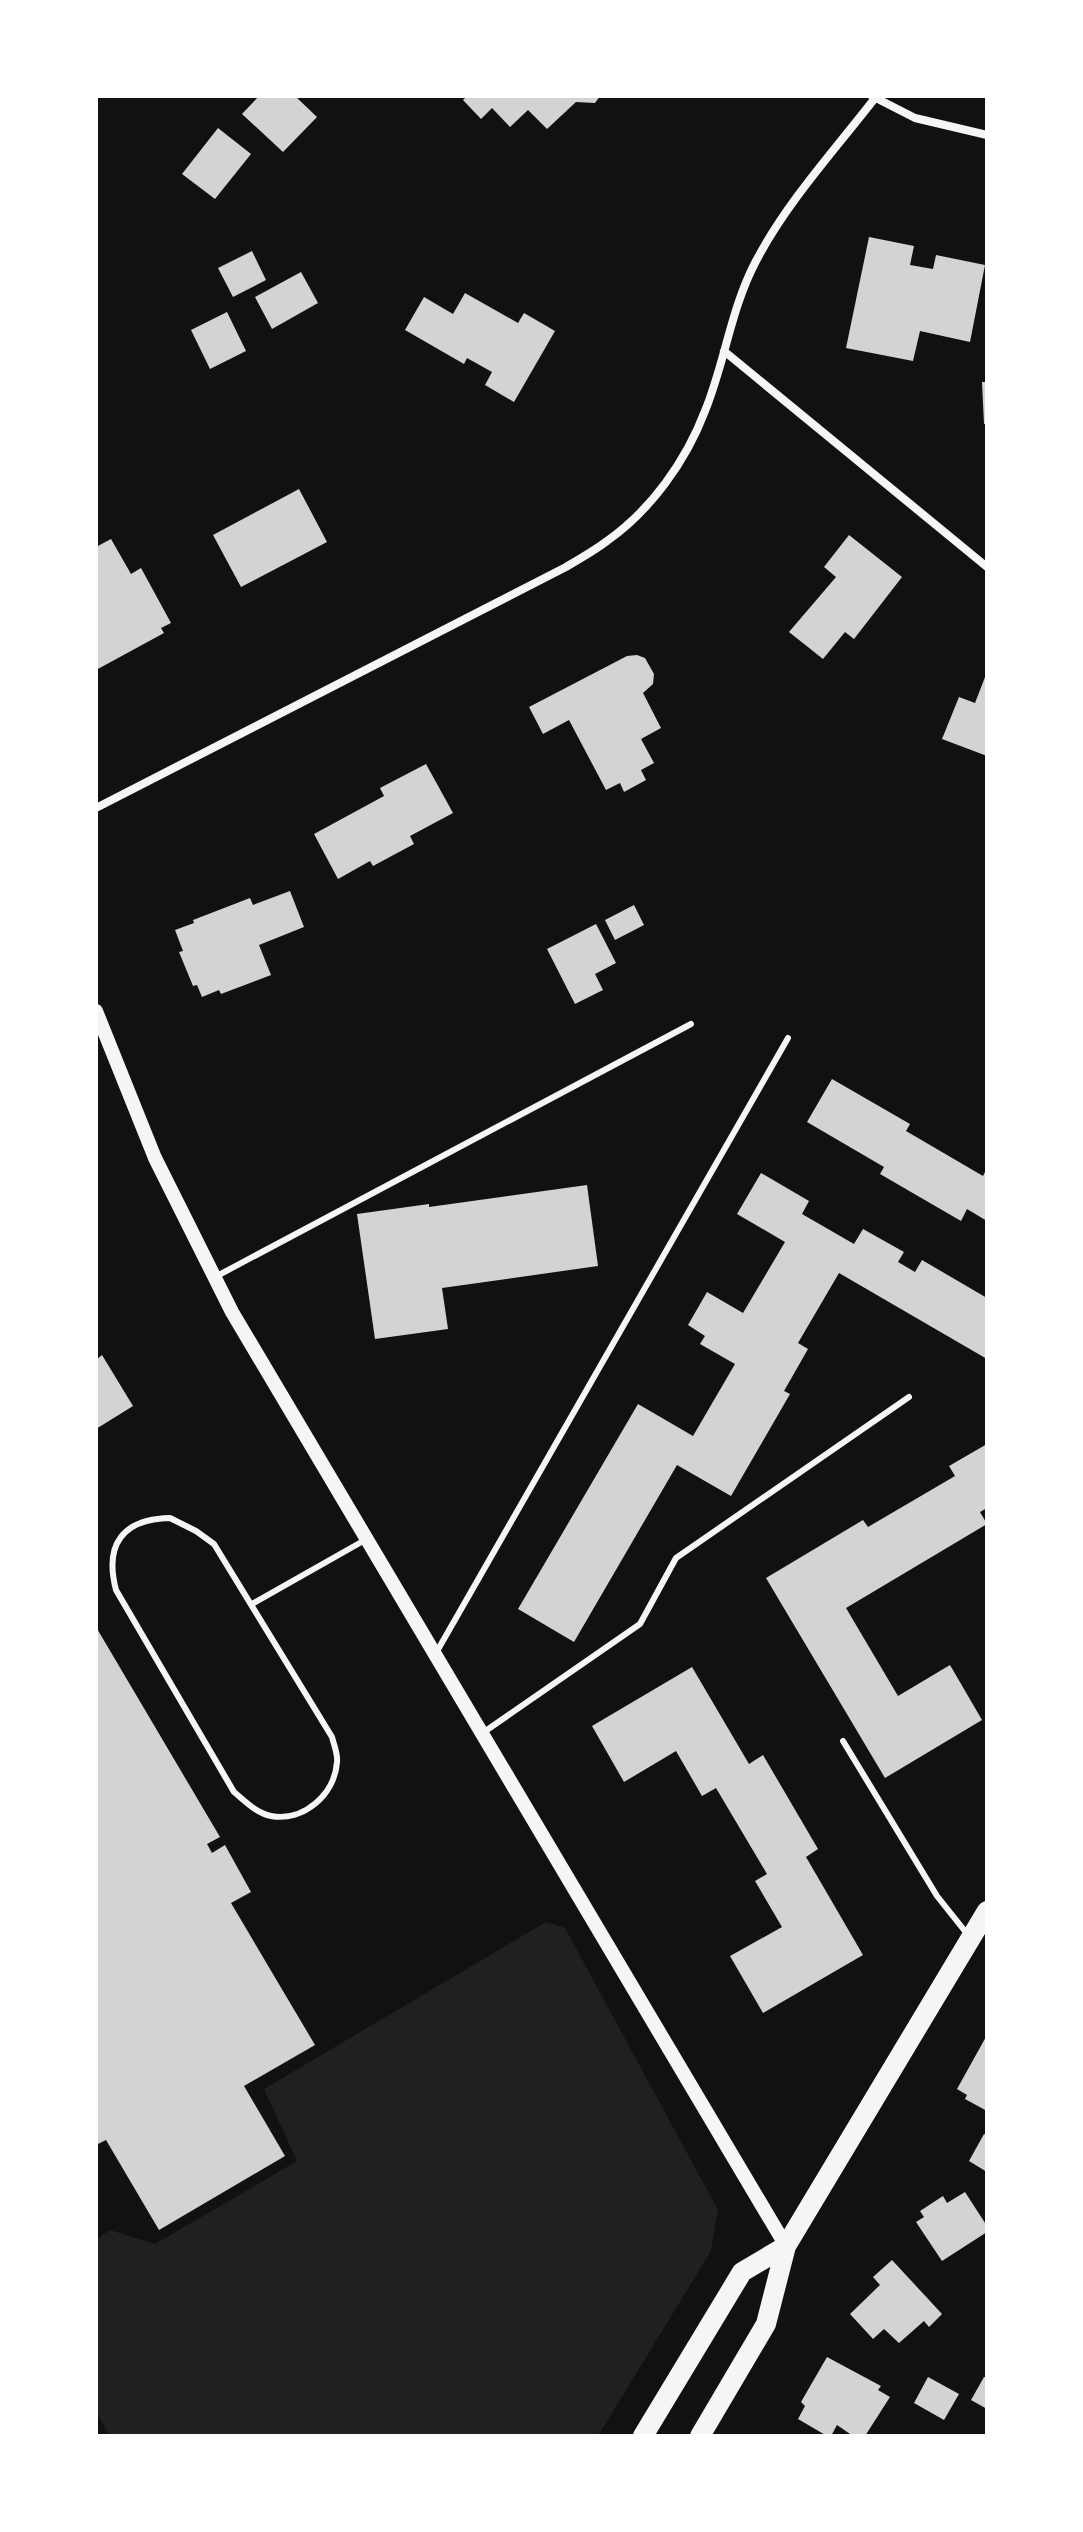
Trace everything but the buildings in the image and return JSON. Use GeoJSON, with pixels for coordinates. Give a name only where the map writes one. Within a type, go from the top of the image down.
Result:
{"type":"FeatureCollection","features":[{"type":"Feature","properties":{"kind":"main road"},"geometry":{"type":"LineString","coordinates":[[700,2436],[766,2324],[786,2246],[987,1911]]}},
{"type":"Feature","properties":{"kind":"main road"},"geometry":{"type":"LineString","coordinates":[[643,2436],[742,2272],[786,2246]]}},
{"type":"Feature","properties":{"kind":"street"},"geometry":{"type":"LineString","coordinates":[[96,808],[551,574],[608,541],[653,499],[686,452],[706,411],[754,264],[779,221],[873,97],[915,118],[987,135]]}},
{"type":"Feature","properties":{"kind":"street"},"geometry":{"type":"LineString","coordinates":[[724,351],[987,567]]}},
{"type":"Feature","properties":{"kind":"street"},"geometry":{"type":"LineString","coordinates":[[96,1011],[155,1158],[232,1312],[786,2246]]}},
{"type":"Feature","properties":{"kind":"lane"},"geometry":{"type":"LineString","coordinates":[[215,1277],[691,1024]]}},
{"type":"Feature","properties":{"kind":"lane"},"geometry":{"type":"LineString","coordinates":[[434,1656],[788,1038]]}},
{"type":"Feature","properties":{"kind":"lane"},"geometry":{"type":"LineString","coordinates":[[481,1734],[640,1624],[676,1558],[909,1397]]}},
{"type":"Feature","properties":{"kind":"lane"},"geometry":{"type":"LineString","coordinates":[[170,1518],[214,1544],[252,1604],[332,1737],[338,1759],[333,1784],[316,1804],[293,1816],[270,1816],[251,1807],[234,1792],[116,1590],[110,1570],[114,1549],[128,1528],[147,1519],[170,1518]]}},
{"type":"Feature","properties":{"kind":"lane"},"geometry":{"type":"LineString","coordinates":[[252,1604],[365,1540]]}},
{"type":"Feature","properties":{"kind":"lane"},"geometry":{"type":"LineString","coordinates":[[843,1741],[937,1896],[971,1938]]}},
{"type":"Feature","properties":{"kind":"shaded area"},"geometry":{"type":"Polygon","coordinates":[[[546,1922],[565,1928],[718,2210],[711,2251],[598,2436],[110,2436],[96,2412],[96,2239],[110,2230],[155,2244],[297,2161],[264,2089],[546,1922]]]}}]}
